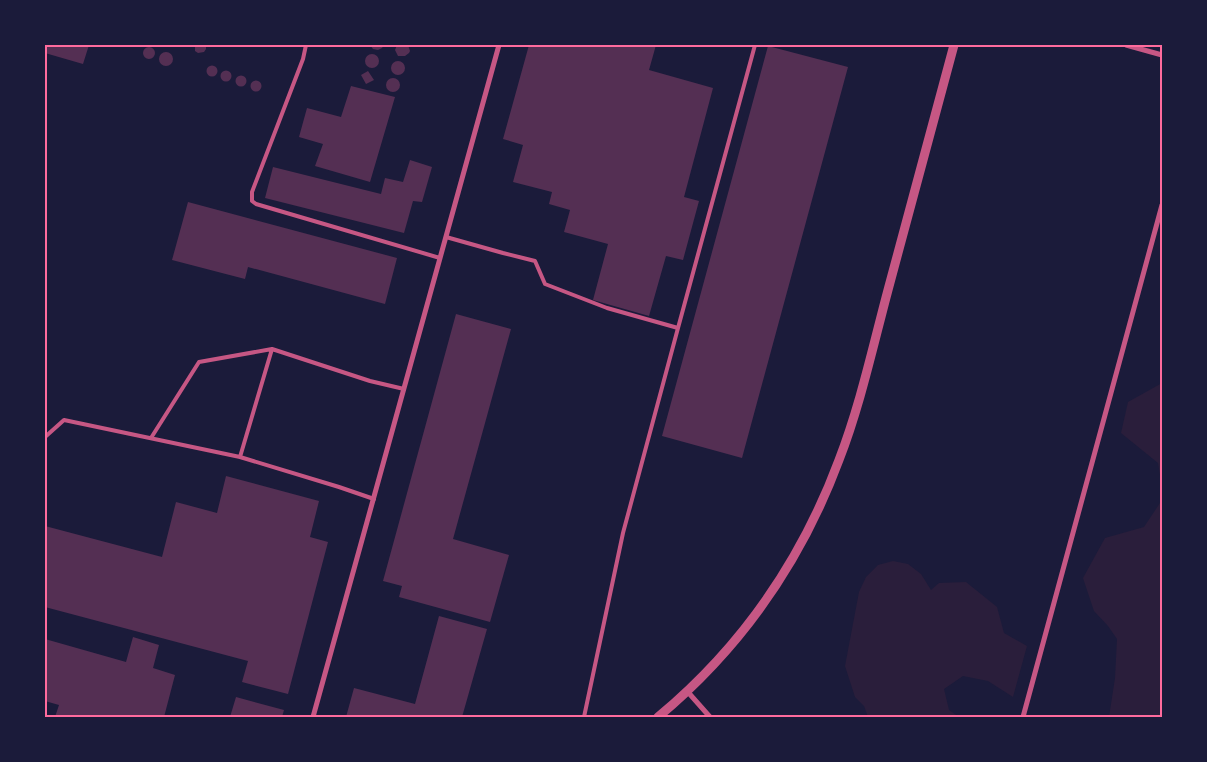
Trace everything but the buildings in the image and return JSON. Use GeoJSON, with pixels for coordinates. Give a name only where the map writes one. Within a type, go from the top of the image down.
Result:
{"type":"FeatureCollection","features":[{"type":"Feature","properties":{"kind":"street"},"geometry":{"type":"LineString","coordinates":[[313,717],[499,45]]}},
{"type":"Feature","properties":{"kind":"street"},"geometry":{"type":"LineString","coordinates":[[663,716],[714,666],[761,608],[789,567],[806,535],[836,467],[864,378],[954,45]]}},
{"type":"Feature","properties":{"kind":"street"},"geometry":{"type":"LineString","coordinates":[[1126,45],[1162,55]]}},
{"type":"Feature","properties":{"kind":"street"},"geometry":{"type":"LineString","coordinates":[[1023,717],[1162,205]]}},
{"type":"Feature","properties":{"kind":"street"},"geometry":{"type":"LineString","coordinates":[[687,691],[710,717]]}},
{"type":"Feature","properties":{"kind":"lane"},"geometry":{"type":"LineString","coordinates":[[306,45],[252,192],[252,201],[256,204],[440,258]]}},
{"type":"Feature","properties":{"kind":"lane"},"geometry":{"type":"LineString","coordinates":[[584,717],[622,533],[755,45]]}},
{"type":"Feature","properties":{"kind":"lane"},"geometry":{"type":"LineString","coordinates":[[446,236],[535,261],[545,284],[607,308],[678,328]]}},
{"type":"Feature","properties":{"kind":"lane"},"geometry":{"type":"LineString","coordinates":[[240,457],[272,349]]}},
{"type":"Feature","properties":{"kind":"lane"},"geometry":{"type":"LineString","coordinates":[[151,438],[199,362],[272,349],[370,381],[404,389]]}},
{"type":"Feature","properties":{"kind":"lane"},"geometry":{"type":"LineString","coordinates":[[45,437],[64,420],[240,457],[374,499]]}},
{"type":"Feature","properties":{"kind":"shaded area"},"geometry":{"type":"Polygon","coordinates":[[[1162,383],[1162,487],[1158,463],[1121,433],[1128,402],[1162,383]]]}},
{"type":"Feature","properties":{"kind":"shaded area"},"geometry":{"type":"Polygon","coordinates":[[[1162,500],[1162,717],[1109,717],[1115,678],[1117,639],[1094,611],[1083,578],[1105,538],[1144,527],[1162,500]]]}},
{"type":"Feature","properties":{"kind":"shaded area"},"geometry":{"type":"Polygon","coordinates":[[[893,561],[908,564],[921,574],[931,590],[939,583],[966,582],[997,607],[1004,633],[1027,646],[1013,697],[988,681],[963,676],[944,689],[949,710],[959,717],[868,717],[864,706],[855,697],[845,666],[859,592],[866,577],[878,565],[893,561]]]}}]}
